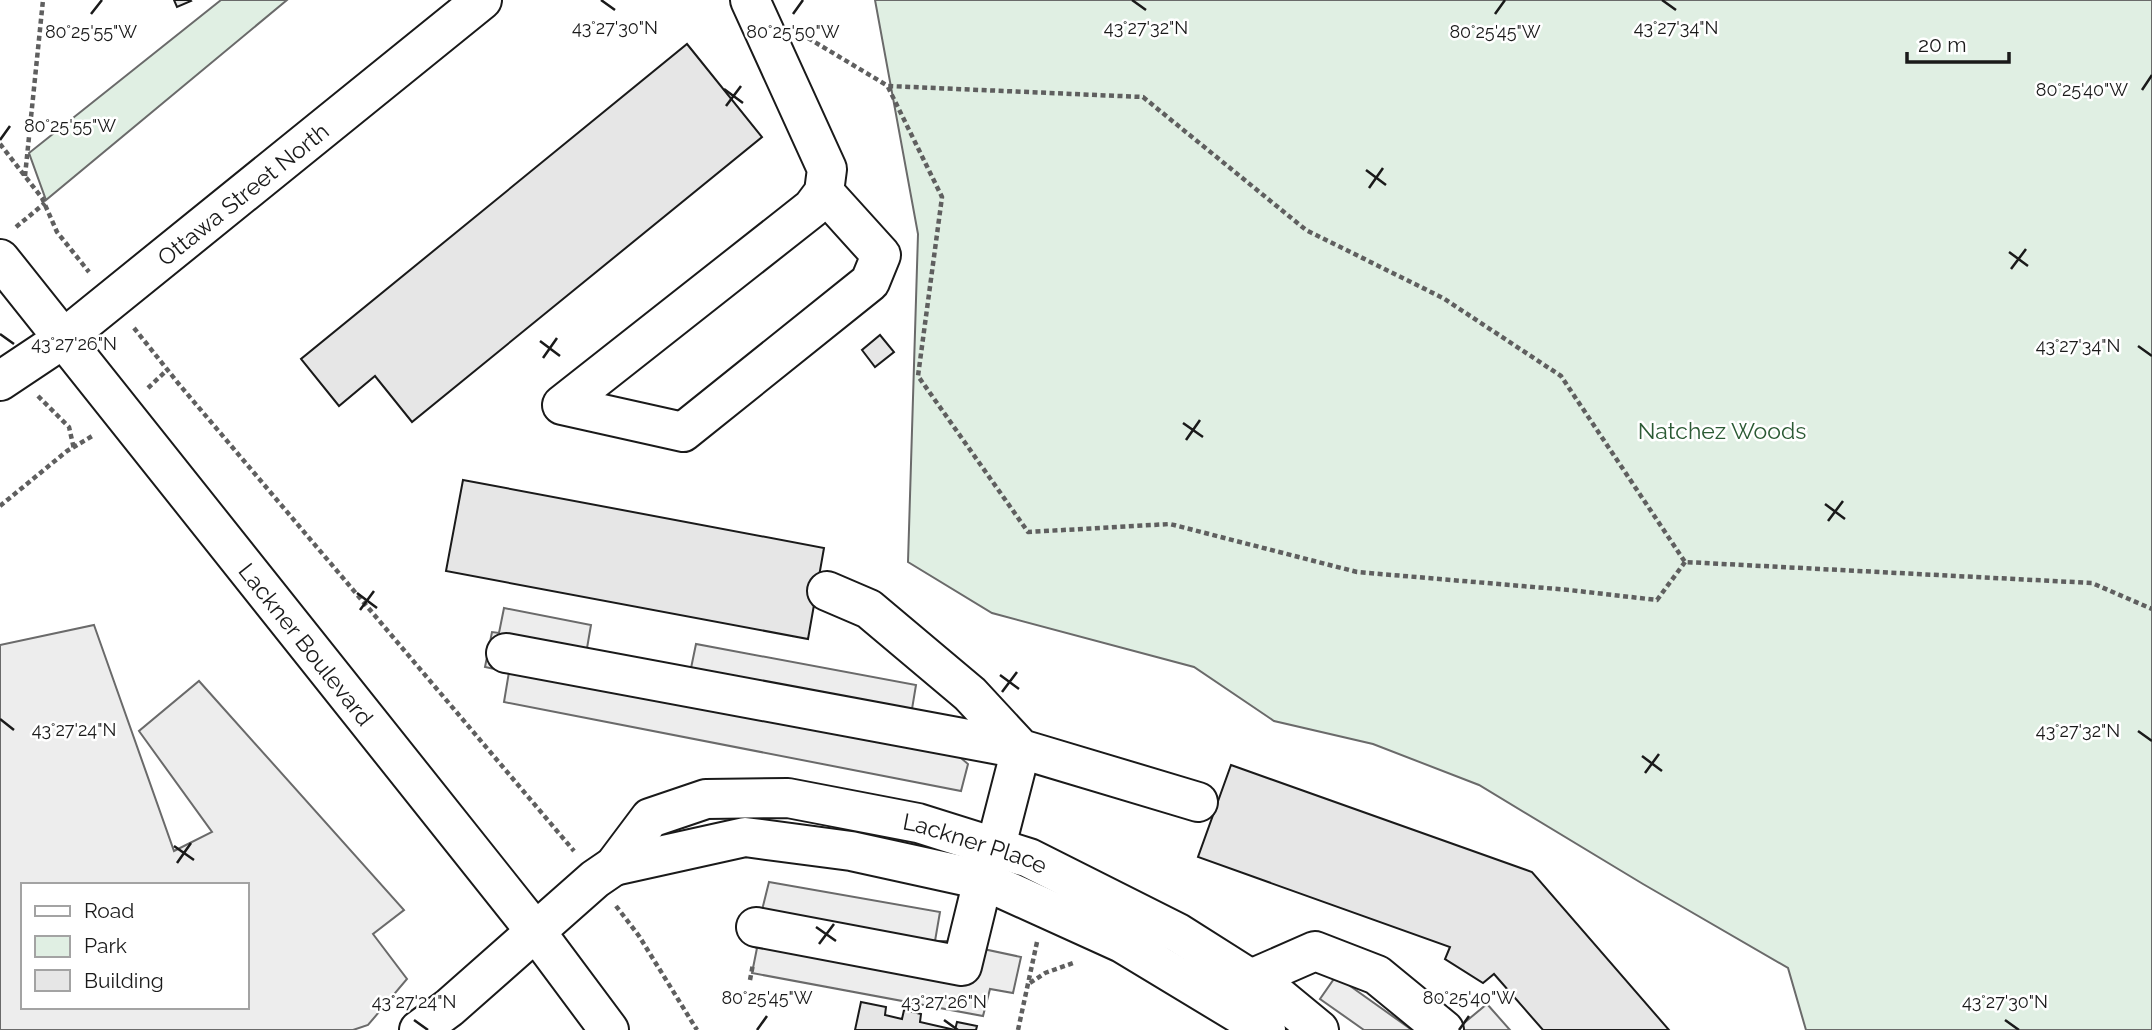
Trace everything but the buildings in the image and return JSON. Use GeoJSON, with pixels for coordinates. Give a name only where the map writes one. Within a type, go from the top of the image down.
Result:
{"type":"FeatureCollection","features":[{"type":"Feature","properties":{"kind":"street","name":"Ottawa Street North"},"geometry":{"type":"LineString","coordinates":[[0,381],[64,339],[482,0]]}},
{"type":"Feature","properties":{"kind":"street"},"geometry":{"type":"LineString","coordinates":[[750,0],[827,169],[824,192],[812,208],[562,405],[683,432],[870,282],[881,255],[824,192]]}},
{"type":"Feature","properties":{"kind":"street","name":"Lackner Boulevard"},"geometry":{"type":"LineString","coordinates":[[0,259],[536,932],[609,1030]]}},
{"type":"Feature","properties":{"kind":"street"},"geometry":{"type":"LineString","coordinates":[[827,591],[869,609],[970,694],[1021,749]]}},
{"type":"Feature","properties":{"kind":"street"},"geometry":{"type":"LineString","coordinates":[[506,653],[1021,749],[1198,802]]}},
{"type":"Feature","properties":{"kind":"street"},"geometry":{"type":"LineString","coordinates":[[756,927],[962,966],[1021,749]]}},
{"type":"Feature","properties":{"kind":"street","name":"Lackner Place"},"geometry":{"type":"LineString","coordinates":[[442,1023],[536,932],[605,872],[745,836],[851,851],[989,863],[1122,943],[1240,993],[1279,997],[1319,1030]]}},
{"type":"Feature","properties":{"kind":"street"},"geometry":{"type":"LineString","coordinates":[[1240,993],[1315,951],[1377,975],[1444,1030]]}},
{"type":"Feature","properties":{"kind":"street","name":"Lackner Place"},"geometry":{"type":"LineString","coordinates":[[1240,993],[1266,1030]]}},
{"type":"Feature","properties":{"kind":"path"},"geometry":{"type":"LineString","coordinates":[[25,176],[43,0]]}},
{"type":"Feature","properties":{"kind":"path"},"geometry":{"type":"LineString","coordinates":[[797,31],[888,86],[1143,97],[1306,230],[1443,298],[1561,376],[1685,562]]}},
{"type":"Feature","properties":{"kind":"path"},"geometry":{"type":"LineString","coordinates":[[888,86],[942,197],[918,376],[1028,532],[1170,524],[1357,572],[1657,600],[1685,562]]}},
{"type":"Feature","properties":{"kind":"path"},"geometry":{"type":"LineString","coordinates":[[0,144],[45,203],[57,232]]}},
{"type":"Feature","properties":{"kind":"path"},"geometry":{"type":"LineString","coordinates":[[24,220],[45,203]]}},
{"type":"Feature","properties":{"kind":"path"},"geometry":{"type":"LineString","coordinates":[[152,352],[562,836],[605,872],[639,936],[697,1030]]}},
{"type":"Feature","properties":{"kind":"path"},"geometry":{"type":"LineString","coordinates":[[156,382],[167,370]]}},
{"type":"Feature","properties":{"kind":"path"},"geometry":{"type":"LineString","coordinates":[[69,427],[74,449]]}},
{"type":"Feature","properties":{"kind":"path"},"geometry":{"type":"LineString","coordinates":[[0,506],[67,451],[90,439]]}},
{"type":"Feature","properties":{"kind":"path"},"geometry":{"type":"LineString","coordinates":[[1685,562],[2092,583],[2152,609]]}},
{"type":"Feature","properties":{"kind":"path"},"geometry":{"type":"LineString","coordinates":[[1018,1030],[1039,934]]}},
{"type":"Feature","properties":{"kind":"green space"},"geometry":{"type":"Polygon","coordinates":[[[221,0],[287,0],[46,200],[29,153],[221,0]]]}},
{"type":"Feature","properties":{"kind":"green space","name":"Natchez Woods"},"geometry":{"type":"Polygon","coordinates":[[[875,0],[2152,0],[2152,1030],[1806,1030],[1788,968],[1479,785],[1373,744],[1274,721],[1194,667],[992,613],[908,562],[918,234],[875,0]]]}},
{"type":"Feature","properties":{"kind":"shaded area"},"geometry":{"type":"Polygon","coordinates":[[[504,608],[591,625],[586,654],[690,673],[696,644],[916,685],[911,715],[968,764],[961,791],[504,702],[509,672],[485,667],[492,632],[499,633],[504,608]]]}},
{"type":"Feature","properties":{"kind":"shaded area"},"geometry":{"type":"Polygon","coordinates":[[[94,625],[174,851],[212,832],[139,731],[199,681],[404,910],[373,934],[407,979],[368,1025],[353,1030],[0,1030],[0,645],[94,625]]]}},
{"type":"Feature","properties":{"kind":"shaded area"},"geometry":{"type":"Polygon","coordinates":[[[769,882],[940,912],[935,941],[1021,957],[1013,993],[990,989],[983,1016],[752,973],[757,948],[750,945],[757,909],[762,910],[769,882]]]}},
{"type":"Feature","properties":{"kind":"shaded area"},"geometry":{"type":"Polygon","coordinates":[[[1336,976],[1412,1030],[1364,1030],[1320,999],[1336,976]]]}},
{"type":"Feature","properties":{"kind":"shaded area"},"geometry":{"type":"Polygon","coordinates":[[[1487,1004],[1510,1030],[1458,1030],[1464,1023],[1487,1004]]]}}]}
